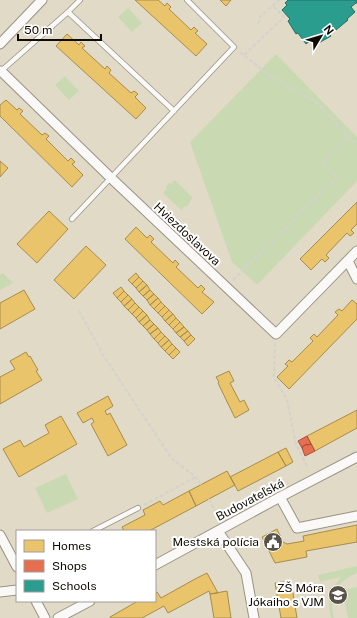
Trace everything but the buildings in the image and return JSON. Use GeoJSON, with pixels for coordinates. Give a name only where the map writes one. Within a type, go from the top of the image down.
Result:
{"type":"FeatureCollection","features":[{"type":"Feature","properties":{"kind":"street"},"geometry":{"type":"LineString","coordinates":[[0,44],[42,0]]}},
{"type":"Feature","properties":{"kind":"street","name":"Hviezdoslavova"},"geometry":{"type":"LineString","coordinates":[[1,72],[276,334]]}},
{"type":"Feature","properties":{"kind":"street"},"geometry":{"type":"LineString","coordinates":[[276,334],[357,251]]}},
{"type":"Feature","properties":{"kind":"street"},"geometry":{"type":"LineString","coordinates":[[348,261],[357,279]]}},
{"type":"Feature","properties":{"kind":"street","name":"Budovateľská"},"geometry":{"type":"LineString","coordinates":[[156,565],[357,457]]}},
{"type":"Feature","properties":{"kind":"street"},"geometry":{"type":"LineString","coordinates":[[280,498],[297,528],[357,516]]}},
{"type":"Feature","properties":{"kind":"street"},"geometry":{"type":"LineString","coordinates":[[218,531],[246,573],[254,618]]}},
{"type":"Feature","properties":{"kind":"street"},"geometry":{"type":"LineString","coordinates":[[0,535],[16,565]]}},
{"type":"Feature","properties":{"kind":"street"},"geometry":{"type":"LineString","coordinates":[[0,592],[16,590]]}},
{"type":"Feature","properties":{"kind":"street"},"geometry":{"type":"LineString","coordinates":[[37,602],[45,618]]}},
{"type":"Feature","properties":{"kind":"street"},"geometry":{"type":"LineString","coordinates":[[58,618],[88,602]]}},
{"type":"Feature","properties":{"kind":"lane"},"geometry":{"type":"LineString","coordinates":[[1,72],[80,0]]}},
{"type":"Feature","properties":{"kind":"lane"},"geometry":{"type":"LineString","coordinates":[[72,220],[234,47],[187,0]]}},
{"type":"Feature","properties":{"kind":"lane"},"geometry":{"type":"LineString","coordinates":[[68,12],[174,111]]}},
{"type":"Feature","properties":{"kind":"lane"},"geometry":{"type":"LineString","coordinates":[[95,530],[138,508]]}},
{"type":"Feature","properties":{"kind":"path"},"geometry":{"type":"LineString","coordinates":[[258,24],[260,18],[279,0]]}},
{"type":"Feature","properties":{"kind":"path"},"geometry":{"type":"LineString","coordinates":[[244,55],[284,17],[273,6]]}},
{"type":"Feature","properties":{"kind":"path"},"geometry":{"type":"LineString","coordinates":[[234,47],[271,77],[317,103],[357,145]]}},
{"type":"Feature","properties":{"kind":"path"},"geometry":{"type":"LineString","coordinates":[[226,287],[337,177],[322,162],[349,136]]}},
{"type":"Feature","properties":{"kind":"path"},"geometry":{"type":"LineString","coordinates":[[79,310],[103,355],[172,459],[196,477],[201,485]]}},
{"type":"Feature","properties":{"kind":"path"},"geometry":{"type":"LineString","coordinates":[[276,334],[274,377],[286,400],[296,444],[308,468]]}},
{"type":"Feature","properties":{"kind":"path"},"geometry":{"type":"LineString","coordinates":[[138,508],[196,477]]}},
{"type":"Feature","properties":{"kind":"path"},"geometry":{"type":"LineString","coordinates":[[209,499],[216,513]]}},
{"type":"Feature","properties":{"kind":"green space"},"geometry":{"type":"Polygon","coordinates":[[[128,8],[142,23],[132,32],[118,17],[128,8]]]}},
{"type":"Feature","properties":{"kind":"green space"},"geometry":{"type":"Polygon","coordinates":[[[276,54],[357,137],[357,181],[257,285],[232,262],[190,142],[276,54]]]}},
{"type":"Feature","properties":{"kind":"green space"},"geometry":{"type":"Polygon","coordinates":[[[65,76],[79,91],[69,100],[55,85],[65,76]]]}},
{"type":"Feature","properties":{"kind":"green space"},"geometry":{"type":"Polygon","coordinates":[[[175,180],[193,198],[186,207],[185,206],[181,210],[163,193],[169,183],[171,184],[175,180]]]}},
{"type":"Feature","properties":{"kind":"green space"},"geometry":{"type":"Polygon","coordinates":[[[3,273],[13,283],[0,290],[0,275],[3,273]]]}},
{"type":"Feature","properties":{"kind":"green space"},"geometry":{"type":"Polygon","coordinates":[[[66,474],[78,499],[47,513],[35,488],[66,474]]]}},
{"type":"Feature","properties":{"kind":"green space"},"geometry":{"type":"Polygon","coordinates":[[[357,566],[357,573],[344,580],[339,585],[333,597],[332,610],[334,618],[331,618],[329,606],[330,596],[334,586],[341,577],[320,582],[318,575],[357,566]]]}},
{"type":"Feature","properties":{"kind":"green space"},"geometry":{"type":"Polygon","coordinates":[[[357,587],[357,618],[348,618],[342,590],[357,587]]]}},
{"type":"Feature","properties":{"kind":"place","name":"Mestská polícia"},"geometry":{"type":"Point","coordinates":[273,542]}},
{"type":"Feature","properties":{"kind":"place","name":"ZŠ Móra Jókaiho s VJM"},"geometry":{"type":"Point","coordinates":[338,595]}}]}
